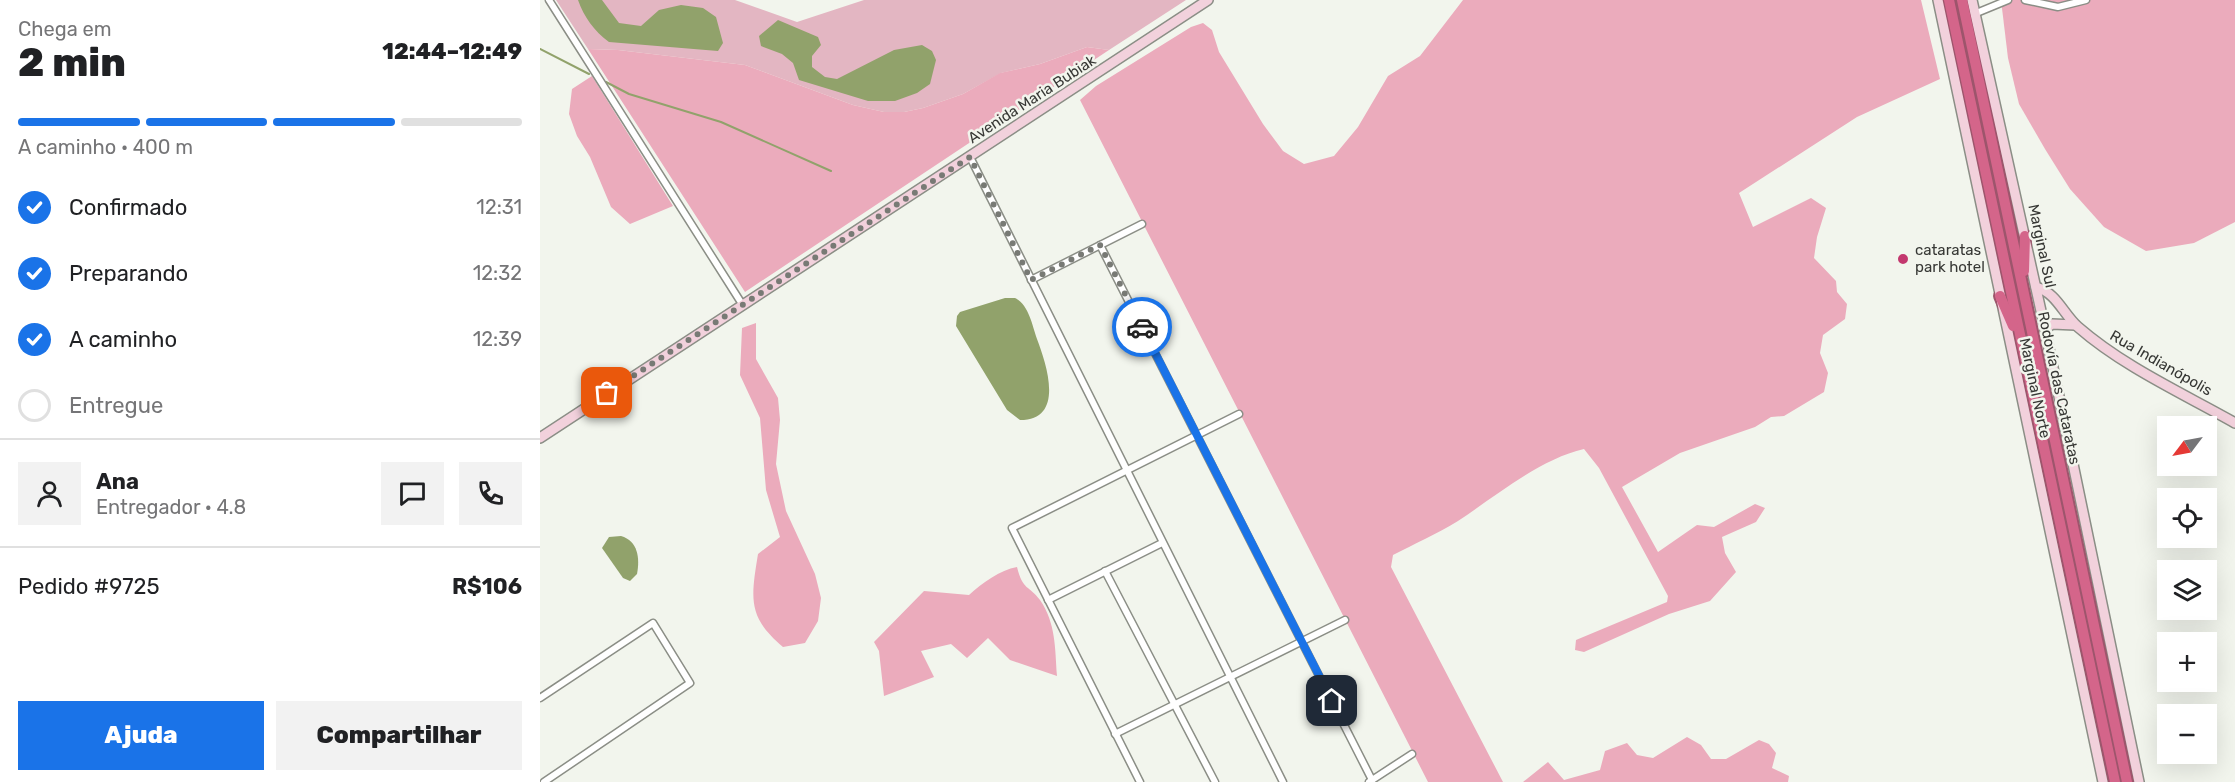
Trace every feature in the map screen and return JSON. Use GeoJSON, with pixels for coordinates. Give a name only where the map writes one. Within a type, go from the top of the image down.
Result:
{"type":"FeatureCollection","features":[{"type":"Feature","properties":{"kind":"highway","name":"Rodovía das Cataratas"},"geometry":{"type":"LineString","coordinates":[[1949,0],[2115,782]]}},
{"type":"Feature","properties":{"kind":"highway","name":"Rodovía das Cataratas"},"geometry":{"type":"LineString","coordinates":[[1962,0],[2127,782]]}},
{"type":"Feature","properties":{"kind":"highway"},"geometry":{"type":"LineString","coordinates":[[2023,289],[2025,236]]}},
{"type":"Feature","properties":{"kind":"highway"},"geometry":{"type":"LineString","coordinates":[[2000,296],[2022,344]]}},
{"type":"Feature","properties":{"kind":"street"},"geometry":{"type":"LineString","coordinates":[[549,0],[742,304]]}},
{"type":"Feature","properties":{"kind":"street","name":"Avenida Maria Bubiak"},"geometry":{"type":"LineString","coordinates":[[540,438],[1208,0]]}},
{"type":"Feature","properties":{"kind":"street","name":"Marginal Norte"},"geometry":{"type":"LineString","coordinates":[[1938,0],[2103,782]]}},
{"type":"Feature","properties":{"kind":"street","name":"Marginal Sul"},"geometry":{"type":"LineString","coordinates":[[1972,0],[2045,329],[2139,782]]}},
{"type":"Feature","properties":{"kind":"street"},"geometry":{"type":"LineString","coordinates":[[1974,14],[2008,0]]}},
{"type":"Feature","properties":{"kind":"street"},"geometry":{"type":"LineString","coordinates":[[2025,0],[2058,7],[2086,0]]}},
{"type":"Feature","properties":{"kind":"street"},"geometry":{"type":"LineString","coordinates":[[970,157],[1282,782]]}},
{"type":"Feature","properties":{"kind":"street"},"geometry":{"type":"LineString","coordinates":[[1031,280],[1142,224]]}},
{"type":"Feature","properties":{"kind":"street"},"geometry":{"type":"LineString","coordinates":[[1100,245],[1370,781],[1412,754]]}},
{"type":"Feature","properties":{"kind":"street","name":"Rua Indianópolis"},"geometry":{"type":"LineString","coordinates":[[2036,287],[2046,290],[2075,325],[2106,351],[2235,423]]}},
{"type":"Feature","properties":{"kind":"street"},"geometry":{"type":"LineString","coordinates":[[2045,329],[2052,324],[2075,325]]}},
{"type":"Feature","properties":{"kind":"street"},"geometry":{"type":"LineString","coordinates":[[1140,782],[1012,528],[1239,414]]}},
{"type":"Feature","properties":{"kind":"street"},"geometry":{"type":"LineString","coordinates":[[1048,600],[1162,543]]}},
{"type":"Feature","properties":{"kind":"street"},"geometry":{"type":"LineString","coordinates":[[1105,571],[1215,782]]}},
{"type":"Feature","properties":{"kind":"street"},"geometry":{"type":"LineString","coordinates":[[1115,734],[1345,620]]}},
{"type":"Feature","properties":{"kind":"street"},"geometry":{"type":"LineString","coordinates":[[540,698],[652,623],[690,683],[544,782]]}},
{"type":"Feature","properties":{"kind":"shaded area"},"geometry":{"type":"Polygon","coordinates":[[[556,0],[735,0],[797,22],[864,0],[1186,0],[1109,50],[1087,47],[1040,64],[1001,73],[963,94],[923,108],[904,112],[884,112],[853,105],[745,65],[618,50],[588,49],[556,0]]]}},
{"type":"Feature","properties":{"kind":"shaded area"},"geometry":{"type":"Polygon","coordinates":[[[578,0],[602,0],[619,23],[641,26],[659,10],[681,5],[703,8],[716,17],[723,43],[718,51],[609,42],[590,23],[578,0]]]}},
{"type":"Feature","properties":{"kind":"shaded area"},"geometry":{"type":"Polygon","coordinates":[[[1463,0],[1921,0],[1940,79],[1857,117],[1739,193],[1753,227],[1811,198],[1826,208],[1817,237],[1814,258],[1836,281],[1837,292],[1847,304],[1845,319],[1823,335],[1820,353],[1828,373],[1824,392],[1784,416],[1771,417],[1755,427],[1680,453],[1622,487],[1658,552],[1697,525],[1714,527],[1755,504],[1765,508],[1756,522],[1722,537],[1725,553],[1736,572],[1710,601],[1669,614],[1584,652],[1575,650],[1576,640],[1667,602],[1668,596],[1599,468],[1584,449],[1551,461],[1458,521],[1393,555],[1391,567],[1503,782],[1428,782],[1080,100],[1096,86],[1191,27],[1203,23],[1212,30],[1219,52],[1263,124],[1283,151],[1304,164],[1334,156],[1358,127],[1388,76],[1420,56],[1463,0]]]}},
{"type":"Feature","properties":{"kind":"shaded area"},"geometry":{"type":"Polygon","coordinates":[[[2001,0],[2235,0],[2235,222],[2194,243],[2146,251],[2104,227],[2070,189],[2019,104],[2008,58],[2001,0]]]}},
{"type":"Feature","properties":{"kind":"shaded area"},"geometry":{"type":"Polygon","coordinates":[[[778,20],[818,37],[821,45],[812,56],[812,67],[825,77],[837,79],[894,50],[922,45],[932,51],[936,60],[930,84],[917,93],[895,101],[868,101],[799,80],[793,63],[782,54],[761,46],[759,36],[778,20]]]}},
{"type":"Feature","properties":{"kind":"shaded area"},"geometry":{"type":"Polygon","coordinates":[[[1087,47],[1109,50],[745,292],[588,49],[618,50],[745,65],[853,105],[884,112],[904,112],[963,94],[1000,73],[1040,64],[1087,47]]]}},
{"type":"Feature","properties":{"kind":"shaded area"},"geometry":{"type":"Polygon","coordinates":[[[592,76],[673,206],[630,224],[611,207],[569,114],[572,89],[592,76]]]}},
{"type":"Feature","properties":{"kind":"shaded area"},"geometry":{"type":"Polygon","coordinates":[[[1005,298],[1015,298],[1024,305],[1045,362],[1049,388],[1048,401],[1043,411],[1034,418],[1020,420],[1007,410],[956,326],[960,312],[1005,298]]]}},
{"type":"Feature","properties":{"kind":"shaded area"},"geometry":{"type":"Polygon","coordinates":[[[756,323],[756,359],[778,398],[780,420],[776,464],[786,511],[815,574],[821,598],[818,621],[805,643],[783,647],[771,636],[757,616],[753,595],[758,554],[780,537],[766,490],[760,418],[740,375],[742,328],[756,323]]]}},
{"type":"Feature","properties":{"kind":"shaded area"},"geometry":{"type":"Polygon","coordinates":[[[621,536],[631,542],[638,556],[637,574],[630,581],[623,578],[602,548],[609,537],[621,536]]]}},
{"type":"Feature","properties":{"kind":"shaded area"},"geometry":{"type":"Polygon","coordinates":[[[1017,567],[1024,584],[1040,600],[1049,618],[1054,636],[1057,676],[1010,660],[988,638],[967,658],[951,644],[921,651],[934,677],[884,696],[879,651],[874,642],[924,591],[969,595],[1004,571],[1017,567]]]}},
{"type":"Feature","properties":{"kind":"shaded area"},"geometry":{"type":"Polygon","coordinates":[[[1687,737],[1701,745],[1711,759],[1726,759],[1759,740],[1769,744],[1776,753],[1772,768],[1789,776],[1788,782],[1523,782],[1548,762],[1564,780],[1600,770],[1605,751],[1627,743],[1637,755],[1653,758],[1687,737]]]}},
{"type":"Feature","properties":{"kind":"waterway"},"geometry":{"type":"LineString","coordinates":[[540,49],[589,74]]}},
{"type":"Feature","properties":{"kind":"waterway"},"geometry":{"type":"LineString","coordinates":[[606,82],[629,94],[721,122],[831,171]]}},
{"type":"Feature","properties":{"kind":"way so far"},"geometry":{"type":"LineString","coordinates":[[607,393],[970,157],[1031,280],[1100,245],[1142,327]]}},
{"type":"Feature","properties":{"kind":"place","name":"cataratas park hotel"},"geometry":{"type":"Point","coordinates":[1903,259]}},
{"type":"Feature","properties":{"kind":"route"},"geometry":{"type":"LineString","coordinates":[[1142,327],[1332,701]]}}]}
